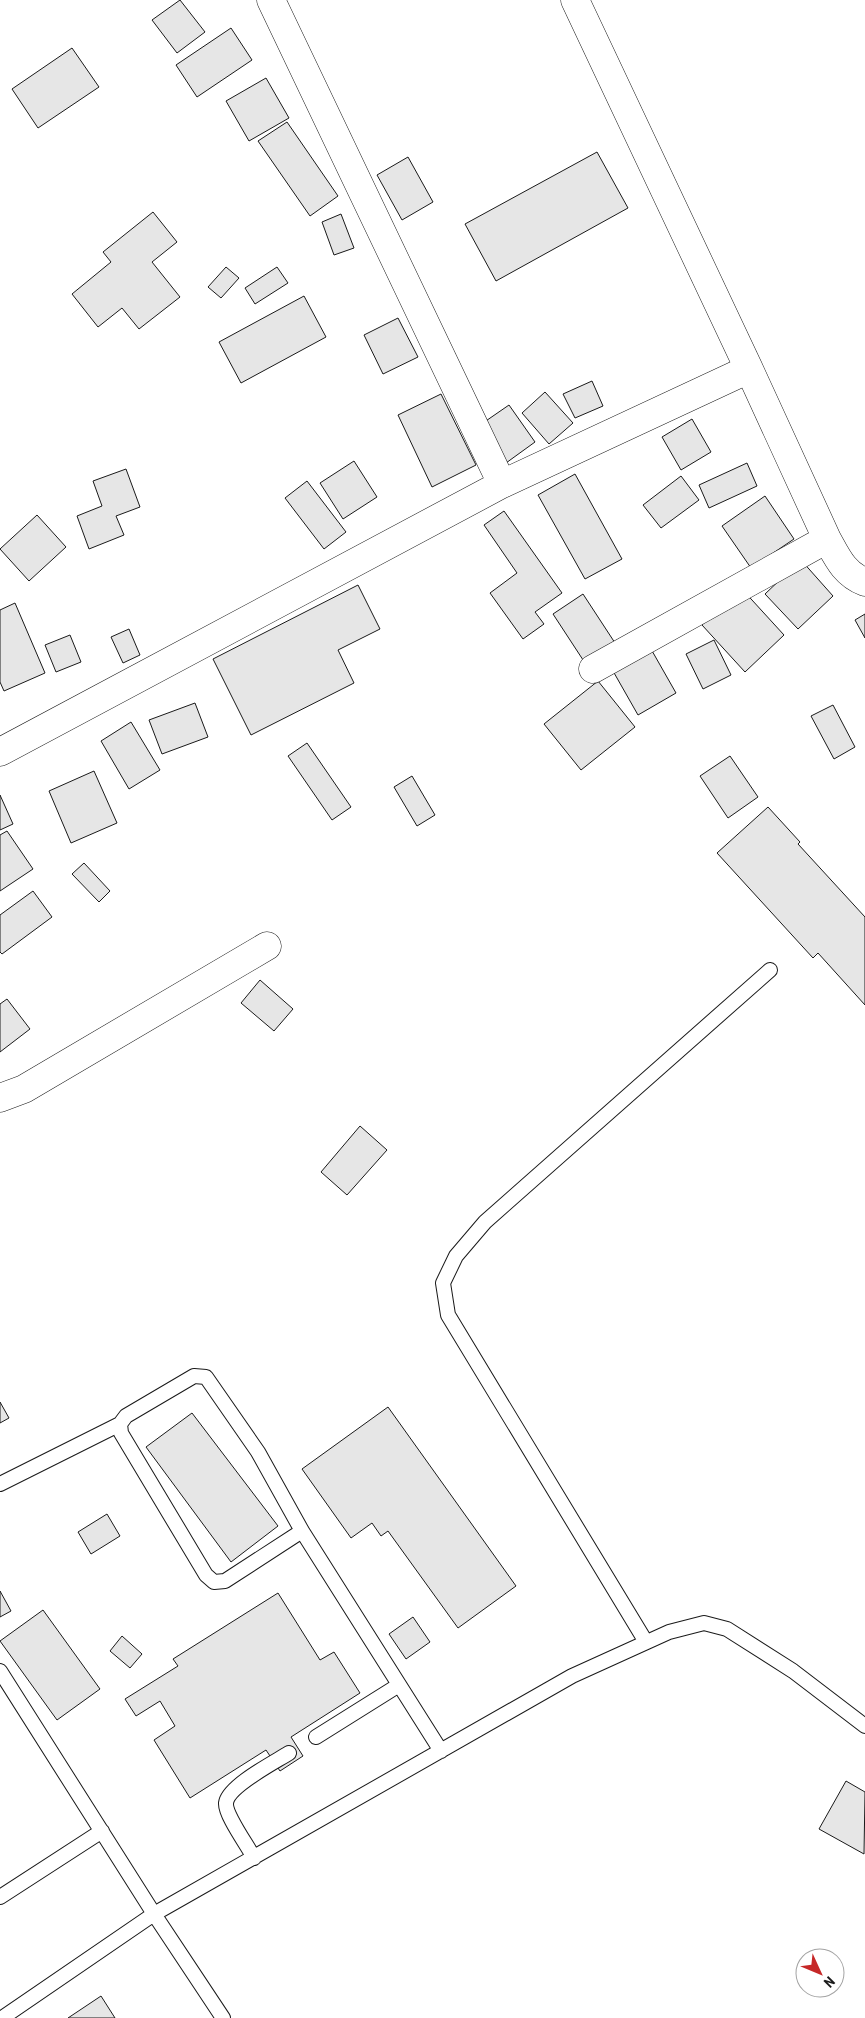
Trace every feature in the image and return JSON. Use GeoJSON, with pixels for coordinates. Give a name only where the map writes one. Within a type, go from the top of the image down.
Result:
{"type":"FeatureCollection","features":[{"type":"Feature","properties":{"kind":"street"},"geometry":{"type":"LineString","coordinates":[[271,0],[502,484]]}},
{"type":"Feature","properties":{"kind":"street"},"geometry":{"type":"LineString","coordinates":[[575,0],[827,539],[840,563],[854,578],[865,582]]}},
{"type":"Feature","properties":{"kind":"street"},"geometry":{"type":"LineString","coordinates":[[0,752],[502,484],[749,369]]}},
{"type":"Feature","properties":{"kind":"street"},"geometry":{"type":"LineString","coordinates":[[593,669],[827,539]]}},
{"type":"Feature","properties":{"kind":"street"},"geometry":{"type":"LineString","coordinates":[[0,1098],[24,1089],[267,946]]}},
{"type":"Feature","properties":{"kind":"lane"},"geometry":{"type":"LineString","coordinates":[[646,1642],[448,1315],[443,1282],[456,1256],[485,1222],[770,970]]}},
{"type":"Feature","properties":{"kind":"lane"},"geometry":{"type":"LineString","coordinates":[[0,1484],[120,1424],[126,1416],[194,1376],[206,1378],[258,1452],[302,1531],[440,1751]]}},
{"type":"Feature","properties":{"kind":"lane"},"geometry":{"type":"LineString","coordinates":[[120,1424],[121,1433],[206,1575],[214,1582],[225,1581],[302,1531]]}},
{"type":"Feature","properties":{"kind":"lane"},"geometry":{"type":"LineString","coordinates":[[2,2018],[154,1914],[572,1676],[669,1632],[704,1623],[727,1628],[793,1671],[865,1726]]}},
{"type":"Feature","properties":{"kind":"lane"},"geometry":{"type":"LineString","coordinates":[[1,1674],[154,1914],[223,2018]]}},
{"type":"Feature","properties":{"kind":"lane"},"geometry":{"type":"LineString","coordinates":[[316,1737],[399,1685]]}},
{"type":"Feature","properties":{"kind":"lane"},"geometry":{"type":"LineString","coordinates":[[254,1858],[229,1813],[226,1803],[229,1794],[239,1785],[289,1753]]}},
{"type":"Feature","properties":{"kind":"lane"},"geometry":{"type":"LineString","coordinates":[[0,1897],[102,1831]]}},
{"type":"Feature","properties":{"kind":"building"},"geometry":{"type":"Polygon","coordinates":[[[180,0],[205,32],[177,53],[152,20],[180,0]]]}},
{"type":"Feature","properties":{"kind":"building"},"geometry":{"type":"Polygon","coordinates":[[[231,28],[252,60],[197,97],[176,65],[231,28]]]}},
{"type":"Feature","properties":{"kind":"building"},"geometry":{"type":"Polygon","coordinates":[[[72,48],[99,87],[38,128],[12,89],[72,48]]]}},
{"type":"Feature","properties":{"kind":"building"},"geometry":{"type":"Polygon","coordinates":[[[266,78],[289,118],[249,141],[226,101],[266,78]]]}},
{"type":"Feature","properties":{"kind":"building"},"geometry":{"type":"Polygon","coordinates":[[[287,122],[338,196],[310,216],[258,141],[287,122]]]}},
{"type":"Feature","properties":{"kind":"building"},"geometry":{"type":"Polygon","coordinates":[[[597,152],[628,208],[496,281],[465,224],[597,152]]]}},
{"type":"Feature","properties":{"kind":"building"},"geometry":{"type":"Polygon","coordinates":[[[408,157],[433,202],[402,220],[377,175],[408,157]]]}},
{"type":"Feature","properties":{"kind":"building"},"geometry":{"type":"Polygon","coordinates":[[[153,212],[177,242],[152,262],[180,297],[139,329],[122,308],[98,327],[72,294],[111,262],[103,252],[153,212]]]}},
{"type":"Feature","properties":{"kind":"building"},"geometry":{"type":"Polygon","coordinates":[[[341,214],[354,248],[334,255],[322,222],[341,214]]]}},
{"type":"Feature","properties":{"kind":"building"},"geometry":{"type":"Polygon","coordinates":[[[226,267],[239,278],[221,298],[208,287],[226,267]]]}},
{"type":"Feature","properties":{"kind":"building"},"geometry":{"type":"Polygon","coordinates":[[[277,267],[288,283],[255,304],[245,288],[277,267]]]}},
{"type":"Feature","properties":{"kind":"building"},"geometry":{"type":"Polygon","coordinates":[[[304,296],[326,337],[241,383],[219,342],[304,296]]]}},
{"type":"Feature","properties":{"kind":"building"},"geometry":{"type":"Polygon","coordinates":[[[398,318],[418,357],[383,374],[364,335],[398,318]]]}},
{"type":"Feature","properties":{"kind":"building"},"geometry":{"type":"Polygon","coordinates":[[[592,381],[603,406],[575,418],[563,394],[592,381]]]}},
{"type":"Feature","properties":{"kind":"building"},"geometry":{"type":"Polygon","coordinates":[[[545,392],[573,423],[549,444],[522,413],[545,392]]]}},
{"type":"Feature","properties":{"kind":"building"},"geometry":{"type":"Polygon","coordinates":[[[441,394],[476,465],[432,487],[398,415],[441,394]]]}},
{"type":"Feature","properties":{"kind":"building"},"geometry":{"type":"Polygon","coordinates":[[[509,405],[535,442],[506,463],[480,425],[509,405]]]}},
{"type":"Feature","properties":{"kind":"building"},"geometry":{"type":"Polygon","coordinates":[[[692,419],[711,452],[681,470],[662,437],[692,419]]]}},
{"type":"Feature","properties":{"kind":"building"},"geometry":{"type":"Polygon","coordinates":[[[354,461],[377,497],[343,519],[320,483],[354,461]]]}},
{"type":"Feature","properties":{"kind":"building"},"geometry":{"type":"Polygon","coordinates":[[[747,463],[757,486],[709,508],[699,485],[747,463]]]}},
{"type":"Feature","properties":{"kind":"building"},"geometry":{"type":"Polygon","coordinates":[[[126,469],[140,507],[116,516],[124,535],[89,549],[77,516],[102,506],[93,481],[126,469]]]}},
{"type":"Feature","properties":{"kind":"building"},"geometry":{"type":"Polygon","coordinates":[[[575,474],[622,559],[585,579],[538,495],[575,474]]]}},
{"type":"Feature","properties":{"kind":"building"},"geometry":{"type":"Polygon","coordinates":[[[681,476],[699,500],[661,528],[643,505],[681,476]]]}},
{"type":"Feature","properties":{"kind":"building"},"geometry":{"type":"Polygon","coordinates":[[[307,481],[346,532],[324,549],[285,498],[307,481]]]}},
{"type":"Feature","properties":{"kind":"building"},"geometry":{"type":"Polygon","coordinates":[[[765,496],[794,539],[751,568],[722,526],[765,496]]]}},
{"type":"Feature","properties":{"kind":"building"},"geometry":{"type":"Polygon","coordinates":[[[504,511],[562,593],[535,612],[544,624],[523,639],[490,593],[517,573],[484,525],[504,511]]]}},
{"type":"Feature","properties":{"kind":"building"},"geometry":{"type":"Polygon","coordinates":[[[37,515],[66,547],[29,581],[0,549],[37,515]]]}},
{"type":"Feature","properties":{"kind":"building"},"geometry":{"type":"Polygon","coordinates":[[[801,560],[833,596],[798,629],[765,594],[801,560]]]}},
{"type":"Feature","properties":{"kind":"building"},"geometry":{"type":"Polygon","coordinates":[[[358,585],[380,629],[338,650],[354,683],[251,735],[213,659],[358,585]]]}},
{"type":"Feature","properties":{"kind":"building"},"geometry":{"type":"Polygon","coordinates":[[[741,588],[784,635],[745,672],[702,625],[741,588]]]}},
{"type":"Feature","properties":{"kind":"building"},"geometry":{"type":"Polygon","coordinates":[[[583,594],[617,646],[587,666],[553,614],[583,594]]]}},
{"type":"Feature","properties":{"kind":"building"},"geometry":{"type":"Polygon","coordinates":[[[15,603],[45,673],[4,691],[0,682],[0,610],[15,603]]]}},
{"type":"Feature","properties":{"kind":"building"},"geometry":{"type":"Polygon","coordinates":[[[865,614],[865,638],[855,620],[865,614]]]}},
{"type":"Feature","properties":{"kind":"building"},"geometry":{"type":"Polygon","coordinates":[[[129,629],[140,655],[123,663],[111,637],[129,629]]]}},
{"type":"Feature","properties":{"kind":"building"},"geometry":{"type":"Polygon","coordinates":[[[70,635],[81,662],[56,672],[45,645],[70,635]]]}},
{"type":"Feature","properties":{"kind":"building"},"geometry":{"type":"Polygon","coordinates":[[[714,640],[731,675],[703,689],[686,654],[714,640]]]}},
{"type":"Feature","properties":{"kind":"building"},"geometry":{"type":"Polygon","coordinates":[[[647,642],[676,693],[638,715],[609,664],[647,642]]]}},
{"type":"Feature","properties":{"kind":"building"},"geometry":{"type":"Polygon","coordinates":[[[598,681],[635,727],[581,770],[544,724],[598,681]]]}},
{"type":"Feature","properties":{"kind":"building"},"geometry":{"type":"Polygon","coordinates":[[[195,703],[208,737],[162,754],[149,720],[195,703]]]}},
{"type":"Feature","properties":{"kind":"building"},"geometry":{"type":"Polygon","coordinates":[[[833,705],[855,747],[834,759],[811,716],[833,705]]]}},
{"type":"Feature","properties":{"kind":"building"},"geometry":{"type":"Polygon","coordinates":[[[131,722],[160,770],[129,789],[101,741],[131,722]]]}},
{"type":"Feature","properties":{"kind":"building"},"geometry":{"type":"Polygon","coordinates":[[[307,743],[351,807],[332,820],[288,756],[307,743]]]}},
{"type":"Feature","properties":{"kind":"building"},"geometry":{"type":"Polygon","coordinates":[[[730,756],[758,797],[728,818],[700,776],[730,756]]]}},
{"type":"Feature","properties":{"kind":"building"},"geometry":{"type":"Polygon","coordinates":[[[94,771],[117,823],[71,843],[49,791],[94,771]]]}},
{"type":"Feature","properties":{"kind":"building"},"geometry":{"type":"Polygon","coordinates":[[[412,776],[435,815],[417,826],[394,787],[412,776]]]}},
{"type":"Feature","properties":{"kind":"building"},"geometry":{"type":"Polygon","coordinates":[[[0,795],[13,824],[0,830],[0,795]]]}},
{"type":"Feature","properties":{"kind":"building"},"geometry":{"type":"Polygon","coordinates":[[[768,807],[800,842],[798,844],[865,917],[865,1005],[818,953],[813,958],[717,853],[768,807]]]}},
{"type":"Feature","properties":{"kind":"building"},"geometry":{"type":"Polygon","coordinates":[[[7,831],[33,869],[0,891],[0,835],[7,831]]]}},
{"type":"Feature","properties":{"kind":"building"},"geometry":{"type":"Polygon","coordinates":[[[84,863],[110,891],[99,902],[72,874],[84,863]]]}},
{"type":"Feature","properties":{"kind":"building"},"geometry":{"type":"Polygon","coordinates":[[[33,891],[52,917],[2,954],[0,952],[0,915],[33,891]]]}},
{"type":"Feature","properties":{"kind":"building"},"geometry":{"type":"Polygon","coordinates":[[[260,980],[293,1009],[274,1031],[241,1003],[260,980]]]}},
{"type":"Feature","properties":{"kind":"building"},"geometry":{"type":"Polygon","coordinates":[[[7,999],[30,1029],[0,1052],[0,1004],[7,999]]]}},
{"type":"Feature","properties":{"kind":"building"},"geometry":{"type":"Polygon","coordinates":[[[360,1126],[387,1150],[347,1195],[321,1172],[360,1126]]]}},
{"type":"Feature","properties":{"kind":"building"},"geometry":{"type":"Polygon","coordinates":[[[0,1402],[9,1418],[0,1423],[0,1402]]]}},
{"type":"Feature","properties":{"kind":"building"},"geometry":{"type":"Polygon","coordinates":[[[388,1407],[516,1586],[458,1628],[388,1531],[381,1536],[372,1523],[351,1538],[302,1469],[388,1407]]]}},
{"type":"Feature","properties":{"kind":"building"},"geometry":{"type":"Polygon","coordinates":[[[192,1413],[278,1526],[231,1562],[146,1447],[192,1413]]]}},
{"type":"Feature","properties":{"kind":"building"},"geometry":{"type":"Polygon","coordinates":[[[107,1514],[120,1536],[91,1554],[78,1532],[107,1514]]]}},
{"type":"Feature","properties":{"kind":"building"},"geometry":{"type":"Polygon","coordinates":[[[0,1591],[11,1611],[0,1617],[0,1591]]]}},
{"type":"Feature","properties":{"kind":"building"},"geometry":{"type":"Polygon","coordinates":[[[278,1593],[320,1660],[334,1652],[360,1693],[291,1737],[303,1756],[280,1771],[266,1750],[190,1798],[154,1740],[175,1726],[160,1701],[136,1716],[125,1699],[178,1666],[173,1659],[278,1593]]]}},
{"type":"Feature","properties":{"kind":"building"},"geometry":{"type":"Polygon","coordinates":[[[43,1610],[100,1689],[57,1720],[0,1641],[43,1610]]]}},
{"type":"Feature","properties":{"kind":"building"},"geometry":{"type":"Polygon","coordinates":[[[413,1617],[430,1642],[406,1659],[389,1634],[413,1617]]]}},
{"type":"Feature","properties":{"kind":"building"},"geometry":{"type":"Polygon","coordinates":[[[122,1636],[142,1654],[130,1668],[110,1651],[122,1636]]]}},
{"type":"Feature","properties":{"kind":"building"},"geometry":{"type":"Polygon","coordinates":[[[846,1781],[865,1792],[864,1854],[819,1829],[846,1781]]]}},
{"type":"Feature","properties":{"kind":"building"},"geometry":{"type":"Polygon","coordinates":[[[101,1996],[115,2018],[68,2018],[101,1996]]]}}]}
